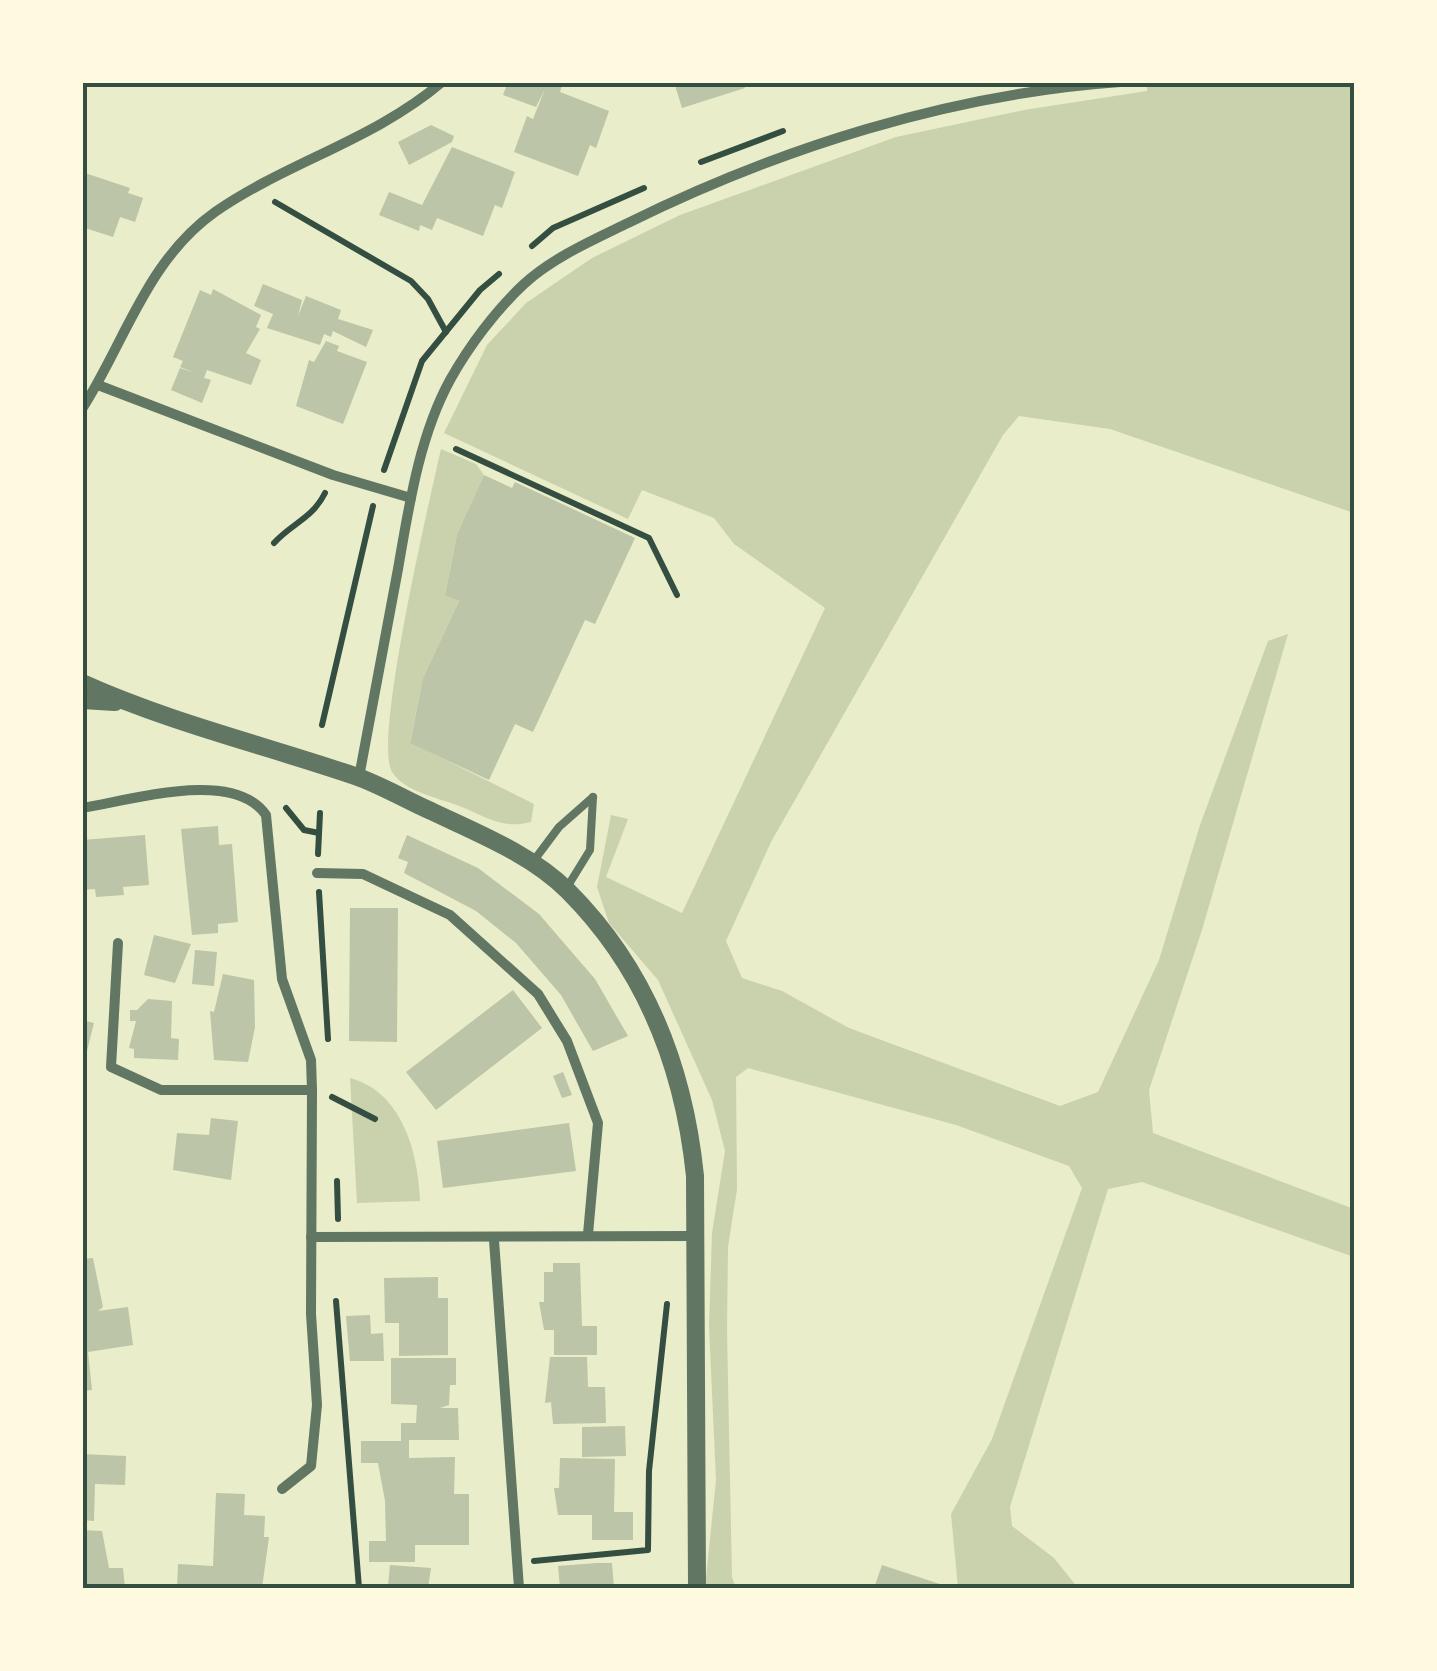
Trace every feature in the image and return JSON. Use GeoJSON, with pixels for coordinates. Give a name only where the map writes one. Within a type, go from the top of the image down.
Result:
{"type":"FeatureCollection","features":[{"type":"Feature","properties":{"kind":"street"},"geometry":{"type":"LineString","coordinates":[[82,409],[98,385],[149,281],[213,213],[370,132],[442,82]]}},
{"type":"Feature","properties":{"kind":"street"},"geometry":{"type":"LineString","coordinates":[[360,777],[411,498],[426,440],[450,381],[497,312],[526,282],[582,246],[760,166],[872,128],[998,97],[1120,82]]}},
{"type":"Feature","properties":{"kind":"street"},"geometry":{"type":"LineString","coordinates":[[98,385],[333,475],[411,498]]}},
{"type":"Feature","properties":{"kind":"street"},"geometry":{"type":"LineString","coordinates":[[82,682],[125,702],[360,777],[506,846],[566,889],[614,947],[648,1002],[670,1051],[688,1110],[694,1236],[697,1588]]}},
{"type":"Feature","properties":{"kind":"street"},"geometry":{"type":"LineString","coordinates":[[82,700],[125,702]]}},
{"type":"Feature","properties":{"kind":"street"},"geometry":{"type":"LineString","coordinates":[[82,808],[196,790],[255,799],[266,815],[282,979],[310,1060],[312,1090],[310,1237],[317,1406],[311,1466],[282,1488]]}},
{"type":"Feature","properties":{"kind":"street"},"geometry":{"type":"LineString","coordinates":[[318,873],[364,874],[450,915],[538,994],[567,1040],[598,1122],[588,1234]]}},
{"type":"Feature","properties":{"kind":"street"},"geometry":{"type":"LineString","coordinates":[[118,944],[112,1067],[161,1090],[312,1090]]}},
{"type":"Feature","properties":{"kind":"street"},"geometry":{"type":"LineString","coordinates":[[310,1237],[494,1240],[588,1234],[694,1236]]}},
{"type":"Feature","properties":{"kind":"street"},"geometry":{"type":"LineString","coordinates":[[494,1240],[500,1373],[519,1588]]}},
{"type":"Feature","properties":{"kind":"lane"},"geometry":{"type":"LineString","coordinates":[[531,865],[558,827],[593,797],[590,850],[566,889]]}},
{"type":"Feature","properties":{"kind":"path"},"geometry":{"type":"LineString","coordinates":[[698,164],[788,129]]}},
{"type":"Feature","properties":{"kind":"path"},"geometry":{"type":"LineString","coordinates":[[524,253],[553,228],[662,180]]}},
{"type":"Feature","properties":{"kind":"path"},"geometry":{"type":"LineString","coordinates":[[258,188],[293,216],[411,281],[428,300],[446,332]]}},
{"type":"Feature","properties":{"kind":"path"},"geometry":{"type":"LineString","coordinates":[[322,725],[378,486],[422,361],[480,290],[509,265]]}},
{"type":"Feature","properties":{"kind":"path"},"geometry":{"type":"LineString","coordinates":[[456,448],[649,538],[677,595]]}},
{"type":"Feature","properties":{"kind":"path"},"geometry":{"type":"LineString","coordinates":[[274,543],[288,528],[302,524],[313,514],[333,475]]}},
{"type":"Feature","properties":{"kind":"path"},"geometry":{"type":"LineString","coordinates":[[318,873],[320,813]]}},
{"type":"Feature","properties":{"kind":"path"},"geometry":{"type":"LineString","coordinates":[[312,1090],[375,1119]]}},
{"type":"Feature","properties":{"kind":"path"},"geometry":{"type":"LineString","coordinates":[[518,1562],[648,1550],[649,1470],[669,1292]]}},
{"type":"Feature","properties":{"kind":"green space"},"geometry":{"type":"Polygon","coordinates":[[[1147,83],[1354,83],[1354,513],[1110,429],[1019,416],[1003,435],[771,842],[726,941],[742,978],[782,991],[849,1028],[1060,1106],[1098,1092],[1159,960],[1200,825],[1268,641],[1288,634],[1202,930],[1149,1090],[1153,1133],[1354,1209],[1354,1257],[1142,1182],[1108,1189],[1010,1507],[1012,1526],[1054,1558],[1078,1588],[958,1588],[951,1514],[992,1439],[1082,1188],[1069,1166],[956,1125],[748,1068],[736,1077],[737,1189],[728,1247],[732,1577],[736,1588],[705,1588],[716,1480],[709,1326],[712,1233],[725,1151],[712,1100],[658,980],[609,923],[597,887],[611,815],[628,819],[606,877],[682,913],[825,608],[734,544],[714,518],[642,490],[628,519],[444,433],[487,345],[526,303],[592,258],[680,215],[896,137],[1024,110],[1147,91],[1147,83]]]}},
{"type":"Feature","properties":{"kind":"green space"},"geometry":{"type":"Polygon","coordinates":[[[441,449],[476,464],[484,475],[457,534],[445,594],[459,601],[423,678],[410,742],[534,804],[531,822],[494,821],[414,789],[392,772],[388,751],[396,669],[441,449]]]}},
{"type":"Feature","properties":{"kind":"green space"},"geometry":{"type":"Polygon","coordinates":[[[350,1078],[368,1085],[395,1111],[411,1145],[420,1201],[357,1203],[350,1078]]]}},
{"type":"Feature","properties":{"kind":"building"},"geometry":{"type":"Polygon","coordinates":[[[508,82],[563,82],[560,92],[609,111],[596,148],[590,145],[578,176],[514,152],[527,116],[533,119],[545,89],[536,107],[503,95],[508,82]]]}},
{"type":"Feature","properties":{"kind":"building"},"geometry":{"type":"Polygon","coordinates":[[[674,82],[743,82],[745,88],[682,108],[674,82]]]}},
{"type":"Feature","properties":{"kind":"building"},"geometry":{"type":"Polygon","coordinates":[[[431,125],[454,136],[452,142],[409,165],[398,142],[431,125]]]}},
{"type":"Feature","properties":{"kind":"building"},"geometry":{"type":"Polygon","coordinates":[[[452,147],[515,172],[502,208],[495,205],[483,236],[437,218],[432,230],[420,225],[419,231],[379,215],[389,192],[422,205],[452,147]]]}},
{"type":"Feature","properties":{"kind":"building"},"geometry":{"type":"Polygon","coordinates":[[[82,172],[130,188],[128,193],[143,198],[135,222],[120,217],[113,237],[82,227],[82,172]]]}},
{"type":"Feature","properties":{"kind":"building"},"geometry":{"type":"Polygon","coordinates":[[[263,284],[302,300],[298,316],[306,296],[341,310],[338,319],[373,330],[366,347],[333,331],[331,337],[324,334],[320,345],[267,328],[273,314],[254,306],[263,284]]]}},
{"type":"Feature","properties":{"kind":"building"},"geometry":{"type":"Polygon","coordinates":[[[213,289],[261,315],[256,327],[260,329],[246,353],[261,360],[251,385],[207,370],[204,378],[211,380],[202,403],[171,390],[180,368],[196,373],[180,367],[183,361],[173,357],[200,290],[211,295],[213,289]]]}},
{"type":"Feature","properties":{"kind":"building"},"geometry":{"type":"Polygon","coordinates":[[[326,341],[339,346],[337,351],[367,362],[343,424],[296,406],[309,360],[314,362],[326,341]]]}},
{"type":"Feature","properties":{"kind":"building"},"geometry":{"type":"Polygon","coordinates":[[[484,475],[512,488],[515,482],[635,538],[595,624],[585,620],[533,732],[515,724],[489,780],[410,743],[423,678],[459,601],[445,595],[457,534],[484,475]]]}},
{"type":"Feature","properties":{"kind":"building"},"geometry":{"type":"Polygon","coordinates":[[[218,826],[219,845],[232,844],[238,922],[218,924],[218,933],[192,935],[181,829],[218,826]]]}},
{"type":"Feature","properties":{"kind":"building"},"geometry":{"type":"Polygon","coordinates":[[[145,835],[149,885],[123,887],[124,895],[96,897],[95,889],[82,890],[82,840],[145,835]]]}},
{"type":"Feature","properties":{"kind":"building"},"geometry":{"type":"Polygon","coordinates":[[[407,835],[478,868],[539,914],[595,979],[628,1036],[593,1051],[561,995],[516,943],[476,911],[404,873],[408,862],[398,858],[407,835]]]}},
{"type":"Feature","properties":{"kind":"building"},"geometry":{"type":"Polygon","coordinates":[[[350,908],[398,908],[397,1042],[349,1041],[350,908]]]}},
{"type":"Feature","properties":{"kind":"building"},"geometry":{"type":"Polygon","coordinates":[[[154,935],[191,944],[175,983],[144,975],[154,935]]]}},
{"type":"Feature","properties":{"kind":"building"},"geometry":{"type":"Polygon","coordinates":[[[195,950],[217,952],[214,986],[192,984],[195,950]]]}},
{"type":"Feature","properties":{"kind":"building"},"geometry":{"type":"Polygon","coordinates":[[[223,974],[254,980],[255,1027],[248,1062],[214,1060],[210,1011],[214,1012],[223,974]]]}},
{"type":"Feature","properties":{"kind":"building"},"geometry":{"type":"Polygon","coordinates":[[[513,990],[542,1028],[436,1110],[406,1072],[513,990]]]}},
{"type":"Feature","properties":{"kind":"building"},"geometry":{"type":"Polygon","coordinates":[[[148,999],[172,1001],[171,1038],[179,1039],[178,1060],[134,1058],[134,1049],[129,1048],[136,1021],[130,1021],[130,1010],[137,1010],[148,999]]]}},
{"type":"Feature","properties":{"kind":"building"},"geometry":{"type":"Polygon","coordinates":[[[82,1020],[94,1023],[84,1063],[82,1063],[82,1020]]]}},
{"type":"Feature","properties":{"kind":"building"},"geometry":{"type":"Polygon","coordinates":[[[563,1072],[572,1095],[562,1098],[553,1076],[563,1072]]]}},
{"type":"Feature","properties":{"kind":"building"},"geometry":{"type":"Polygon","coordinates":[[[211,1118],[238,1121],[231,1180],[173,1170],[177,1133],[209,1135],[211,1118]]]}},
{"type":"Feature","properties":{"kind":"building"},"geometry":{"type":"Polygon","coordinates":[[[569,1123],[576,1171],[443,1188],[437,1141],[569,1123]]]}},
{"type":"Feature","properties":{"kind":"building"},"geometry":{"type":"Polygon","coordinates":[[[93,1258],[103,1307],[98,1311],[128,1307],[133,1345],[88,1352],[92,1390],[82,1391],[82,1259],[93,1258]]]}},
{"type":"Feature","properties":{"kind":"building"},"geometry":{"type":"Polygon","coordinates":[[[553,1263],[580,1263],[582,1326],[597,1326],[597,1355],[554,1355],[554,1330],[544,1330],[539,1302],[544,1302],[544,1272],[553,1272],[553,1263]]]}},
{"type":"Feature","properties":{"kind":"building"},"geometry":{"type":"Polygon","coordinates":[[[438,1277],[438,1298],[448,1298],[448,1355],[399,1356],[399,1323],[385,1323],[384,1278],[438,1277]]]}},
{"type":"Feature","properties":{"kind":"building"},"geometry":{"type":"Polygon","coordinates":[[[370,1315],[371,1334],[383,1333],[384,1361],[350,1361],[346,1316],[370,1315]]]}},
{"type":"Feature","properties":{"kind":"building"},"geometry":{"type":"Polygon","coordinates":[[[550,1357],[587,1357],[588,1387],[605,1387],[606,1423],[553,1424],[551,1402],[545,1403],[550,1357]]]}},
{"type":"Feature","properties":{"kind":"building"},"geometry":{"type":"Polygon","coordinates":[[[391,1358],[456,1358],[456,1385],[450,1385],[449,1405],[440,1408],[458,1408],[459,1440],[409,1440],[409,1458],[455,1457],[454,1494],[469,1494],[469,1545],[415,1545],[415,1562],[369,1562],[369,1541],[386,1541],[385,1501],[378,1463],[361,1463],[361,1441],[401,1441],[401,1423],[416,1423],[417,1405],[391,1404],[391,1358]]]}},
{"type":"Feature","properties":{"kind":"building"},"geometry":{"type":"Polygon","coordinates":[[[625,1426],[626,1456],[582,1457],[582,1427],[625,1426]]]}},
{"type":"Feature","properties":{"kind":"building"},"geometry":{"type":"Polygon","coordinates":[[[82,1454],[126,1456],[125,1485],[95,1484],[94,1521],[82,1520],[82,1454]]]}},
{"type":"Feature","properties":{"kind":"building"},"geometry":{"type":"Polygon","coordinates":[[[560,1458],[615,1459],[614,1512],[633,1512],[633,1540],[592,1540],[592,1515],[558,1515],[554,1488],[559,1488],[560,1458]]]}},
{"type":"Feature","properties":{"kind":"building"},"geometry":{"type":"Polygon","coordinates":[[[216,1493],[245,1494],[244,1515],[265,1516],[264,1537],[269,1537],[262,1588],[177,1588],[178,1564],[213,1566],[216,1493]]]}},
{"type":"Feature","properties":{"kind":"building"},"geometry":{"type":"Polygon","coordinates":[[[82,1530],[102,1531],[109,1568],[123,1568],[125,1588],[82,1588],[82,1530]]]}},
{"type":"Feature","properties":{"kind":"building"},"geometry":{"type":"Polygon","coordinates":[[[612,1563],[614,1588],[560,1588],[558,1566],[612,1563]]]}},
{"type":"Feature","properties":{"kind":"building"},"geometry":{"type":"Polygon","coordinates":[[[390,1565],[431,1568],[428,1588],[388,1586],[390,1565]]]}},
{"type":"Feature","properties":{"kind":"building"},"geometry":{"type":"Polygon","coordinates":[[[882,1565],[952,1588],[874,1588],[882,1565]]]}}]}
